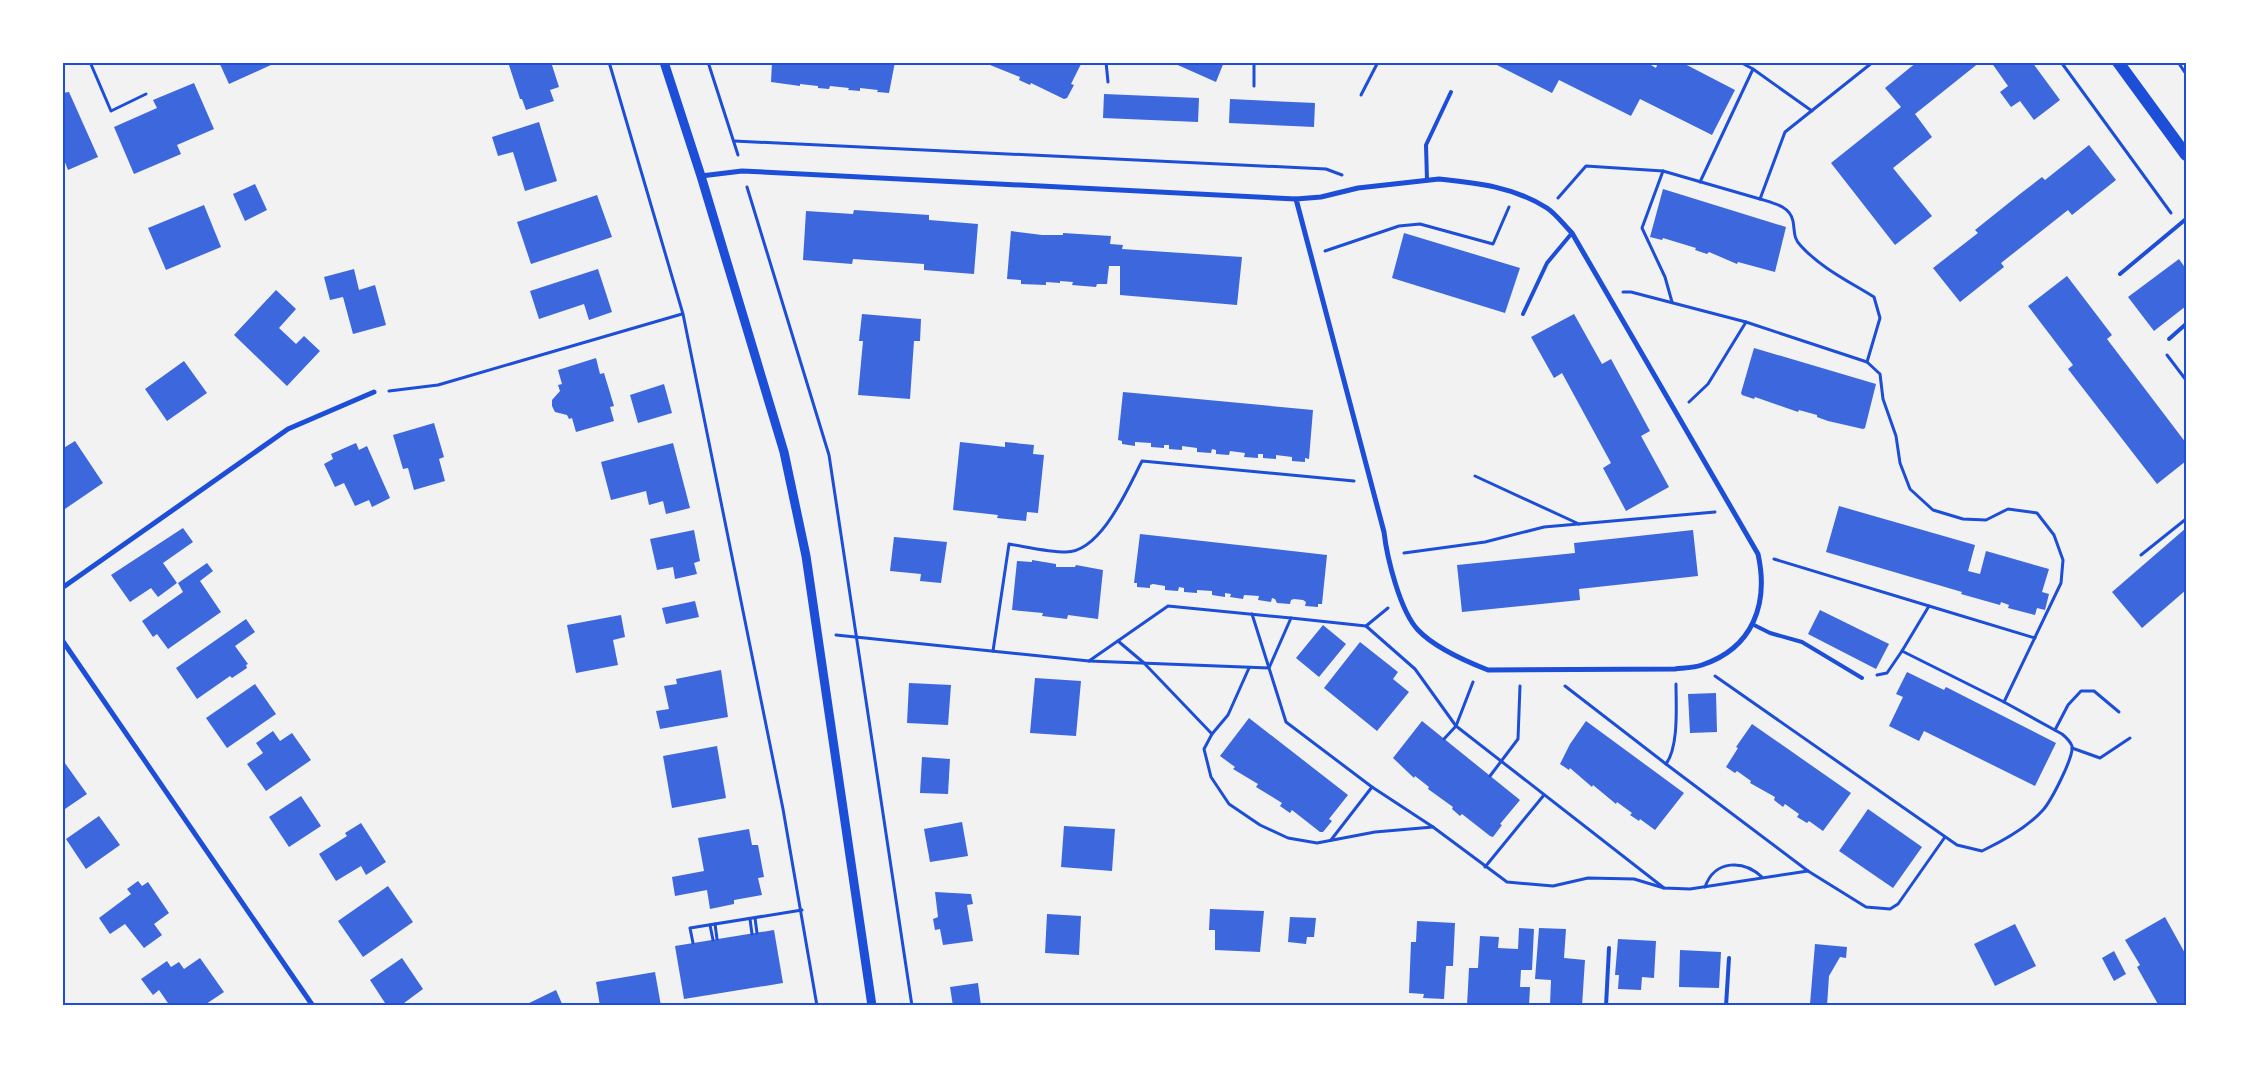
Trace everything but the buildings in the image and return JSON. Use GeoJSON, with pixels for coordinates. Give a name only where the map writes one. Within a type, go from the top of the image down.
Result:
{"type":"FeatureCollection","features":[{"type":"Feature","properties":{"kind":"main road"},"geometry":{"type":"LineString","coordinates":[[2118,62],[2186,155]]}},
{"type":"Feature","properties":{"kind":"street"},"geometry":{"type":"LineString","coordinates":[[664,62],[701,176],[784,452],[806,556],[872,1006]]}},
{"type":"Feature","properties":{"kind":"street"},"geometry":{"type":"LineString","coordinates":[[701,176],[742,171],[1296,199],[1321,197],[1358,188],[1439,178],[1489,184],[1515,192],[1548,209],[1572,233],[1675,414],[1758,554],[1763,576],[1762,599],[1752,624],[1743,639],[1725,655],[1701,666],[1675,669],[1488,670],[1472,664],[1439,645],[1418,629],[1400,597],[1386,555],[1384,532],[1296,199]]}},
{"type":"Feature","properties":{"kind":"street"},"geometry":{"type":"LineString","coordinates":[[62,588],[288,429],[374,392]]}},
{"type":"Feature","properties":{"kind":"street"},"geometry":{"type":"LineString","coordinates":[[62,640],[313,1006]]}},
{"type":"Feature","properties":{"kind":"lane"},"geometry":{"type":"LineString","coordinates":[[1427,180],[1426,145],[1452,92]]}},
{"type":"Feature","properties":{"kind":"lane"},"geometry":{"type":"LineString","coordinates":[[2120,274],[2186,219]]}},
{"type":"Feature","properties":{"kind":"lane"},"geometry":{"type":"LineString","coordinates":[[1523,314],[1547,263],[1572,233]]}},
{"type":"Feature","properties":{"kind":"lane"},"geometry":{"type":"LineString","coordinates":[[2169,339],[2186,324]]}},
{"type":"Feature","properties":{"kind":"lane"},"geometry":{"type":"LineString","coordinates":[[1752,624],[1770,633],[1802,642],[1862,678]]}},
{"type":"Feature","properties":{"kind":"lane"},"geometry":{"type":"LineString","coordinates":[[1606,1006],[1609,948]]}},
{"type":"Feature","properties":{"kind":"lane"},"geometry":{"type":"LineString","coordinates":[[1726,1006],[1729,958]]}},
{"type":"Feature","properties":{"kind":"path"},"geometry":{"type":"LineString","coordinates":[[90,62],[111,111],[146,94]]}},
{"type":"Feature","properties":{"kind":"path"},"geometry":{"type":"LineString","coordinates":[[609,62],[682,314],[802,910],[817,1006]]}},
{"type":"Feature","properties":{"kind":"path"},"geometry":{"type":"LineString","coordinates":[[708,62],[734,141],[829,455],[912,1006]]}},
{"type":"Feature","properties":{"kind":"path"},"geometry":{"type":"LineString","coordinates":[[1106,62],[1108,82]]}},
{"type":"Feature","properties":{"kind":"path"},"geometry":{"type":"LineString","coordinates":[[1254,62],[1254,86]]}},
{"type":"Feature","properties":{"kind":"path"},"geometry":{"type":"LineString","coordinates":[[1361,95],[1378,62]]}},
{"type":"Feature","properties":{"kind":"path"},"geometry":{"type":"LineString","coordinates":[[1740,62],[1752,68],[1812,111]]}},
{"type":"Feature","properties":{"kind":"path"},"geometry":{"type":"LineString","coordinates":[[1760,199],[1785,132],[1873,62]]}},
{"type":"Feature","properties":{"kind":"path"},"geometry":{"type":"LineString","coordinates":[[2061,62],[2180,225]]}},
{"type":"Feature","properties":{"kind":"path"},"geometry":{"type":"LineString","coordinates":[[2178,62],[2186,74]]}},
{"type":"Feature","properties":{"kind":"path"},"geometry":{"type":"LineString","coordinates":[[1700,182],[1752,68]]}},
{"type":"Feature","properties":{"kind":"path"},"geometry":{"type":"LineString","coordinates":[[734,141],[1326,169],[1343,176],[1358,188]]}},
{"type":"Feature","properties":{"kind":"path"},"geometry":{"type":"LineString","coordinates":[[1548,209],[1586,166],[1663,171],[1783,207],[1791,215],[1793,235],[1801,246],[1824,266],[1874,297],[1880,318],[1867,362]]}},
{"type":"Feature","properties":{"kind":"path"},"geometry":{"type":"LineString","coordinates":[[1663,171],[1642,228],[1665,278],[1672,303]]}},
{"type":"Feature","properties":{"kind":"path"},"geometry":{"type":"LineString","coordinates":[[1311,255],[1399,226],[1420,224],[1493,244],[1515,192]]}},
{"type":"Feature","properties":{"kind":"path"},"geometry":{"type":"LineString","coordinates":[[1606,292],[1631,292],[1746,322],[1867,362],[1880,374],[1883,399],[1896,436],[1900,463],[1910,490],[1933,510],[1963,519],[1986,520],[2008,509],[2037,513],[2054,535],[2063,560],[2062,583],[2004,702]]}},
{"type":"Feature","properties":{"kind":"path"},"geometry":{"type":"LineString","coordinates":[[374,392],[438,385],[682,314]]}},
{"type":"Feature","properties":{"kind":"path"},"geometry":{"type":"LineString","coordinates":[[1675,414],[1708,384],[1746,322]]}},
{"type":"Feature","properties":{"kind":"path"},"geometry":{"type":"LineString","coordinates":[[2169,339],[2159,346],[2186,380]]}},
{"type":"Feature","properties":{"kind":"path"},"geometry":{"type":"LineString","coordinates":[[993,651],[1009,544],[1066,552],[1080,550],[1092,542],[1103,529],[1142,461],[1370,482]]}},
{"type":"Feature","properties":{"kind":"path"},"geometry":{"type":"LineString","coordinates":[[1475,476],[1580,525]]}},
{"type":"Feature","properties":{"kind":"path"},"geometry":{"type":"LineString","coordinates":[[1386,555],[1485,542],[1544,527],[1732,510]]}},
{"type":"Feature","properties":{"kind":"path"},"geometry":{"type":"LineString","coordinates":[[2141,554],[2186,519]]}},
{"type":"Feature","properties":{"kind":"path"},"geometry":{"type":"LineString","coordinates":[[1758,554],[2035,638]]}},
{"type":"Feature","properties":{"kind":"path"},"geometry":{"type":"LineString","coordinates":[[1366,626],[1400,597]]}},
{"type":"Feature","properties":{"kind":"path"},"geometry":{"type":"LineString","coordinates":[[1089,661],[1168,606],[1366,626],[1415,669],[1456,726],[1664,888]]}},
{"type":"Feature","properties":{"kind":"path"},"geometry":{"type":"LineString","coordinates":[[1862,678],[1887,672],[1902,651],[1928,606]]}},
{"type":"Feature","properties":{"kind":"path"},"geometry":{"type":"LineString","coordinates":[[1252,614],[1286,722],[1372,787],[1433,827],[1507,882],[1553,886],[1588,878],[1634,878],[1664,888],[1690,889],[1808,871]]}},
{"type":"Feature","properties":{"kind":"path"},"geometry":{"type":"LineString","coordinates":[[1269,668],[1291,618]]}},
{"type":"Feature","properties":{"kind":"path"},"geometry":{"type":"LineString","coordinates":[[818,634],[857,636],[1089,661],[1269,668]]}},
{"type":"Feature","properties":{"kind":"path"},"geometry":{"type":"LineString","coordinates":[[1118,642],[1144,663],[1212,734]]}},
{"type":"Feature","properties":{"kind":"path"},"geometry":{"type":"LineString","coordinates":[[1701,666],[1957,845],[1982,851],[2008,838],[2044,810],[2067,765],[2072,748],[2069,740],[2055,730],[2004,702],[1902,651]]}},
{"type":"Feature","properties":{"kind":"path"},"geometry":{"type":"LineString","coordinates":[[1444,739],[1456,726],[1473,685],[1472,664]]}},
{"type":"Feature","properties":{"kind":"path"},"geometry":{"type":"LineString","coordinates":[[1249,668],[1228,715],[1212,734],[1204,749],[1211,777],[1229,804],[1260,824],[1288,838],[1317,843],[1375,832],[1433,827]]}},
{"type":"Feature","properties":{"kind":"path"},"geometry":{"type":"LineString","coordinates":[[1666,764],[1670,757],[1676,717],[1675,669]]}},
{"type":"Feature","properties":{"kind":"path"},"geometry":{"type":"LineString","coordinates":[[1490,776],[1518,739],[1521,670]]}},
{"type":"Feature","properties":{"kind":"path"},"geometry":{"type":"LineString","coordinates":[[1544,670],[1808,871],[1866,907],[1890,909],[1898,904],[1945,837]]}},
{"type":"Feature","properties":{"kind":"path"},"geometry":{"type":"LineString","coordinates":[[2055,730],[2068,705],[2081,691],[2094,691],[2119,712]]}},
{"type":"Feature","properties":{"kind":"path"},"geometry":{"type":"LineString","coordinates":[[2072,748],[2100,758],[2130,738]]}},
{"type":"Feature","properties":{"kind":"path"},"geometry":{"type":"LineString","coordinates":[[1331,841],[1372,787]]}},
{"type":"Feature","properties":{"kind":"path"},"geometry":{"type":"LineString","coordinates":[[1485,867],[1544,795]]}},
{"type":"Feature","properties":{"kind":"path"},"geometry":{"type":"LineString","coordinates":[[1705,887],[1711,876],[1718,870],[1736,864],[1753,869],[1762,877]]}},
{"type":"Feature","properties":{"kind":"path"},"geometry":{"type":"LineString","coordinates":[[692,943],[690,928],[802,910]]}},
{"type":"Feature","properties":{"kind":"path"},"geometry":{"type":"LineString","coordinates":[[755,918],[757,933]]}},
{"type":"Feature","properties":{"kind":"path"},"geometry":{"type":"LineString","coordinates":[[750,919],[752,934]]}},
{"type":"Feature","properties":{"kind":"path"},"geometry":{"type":"LineString","coordinates":[[715,924],[718,939]]}},
{"type":"Feature","properties":{"kind":"path"},"geometry":{"type":"LineString","coordinates":[[710,925],[713,940]]}}]}
